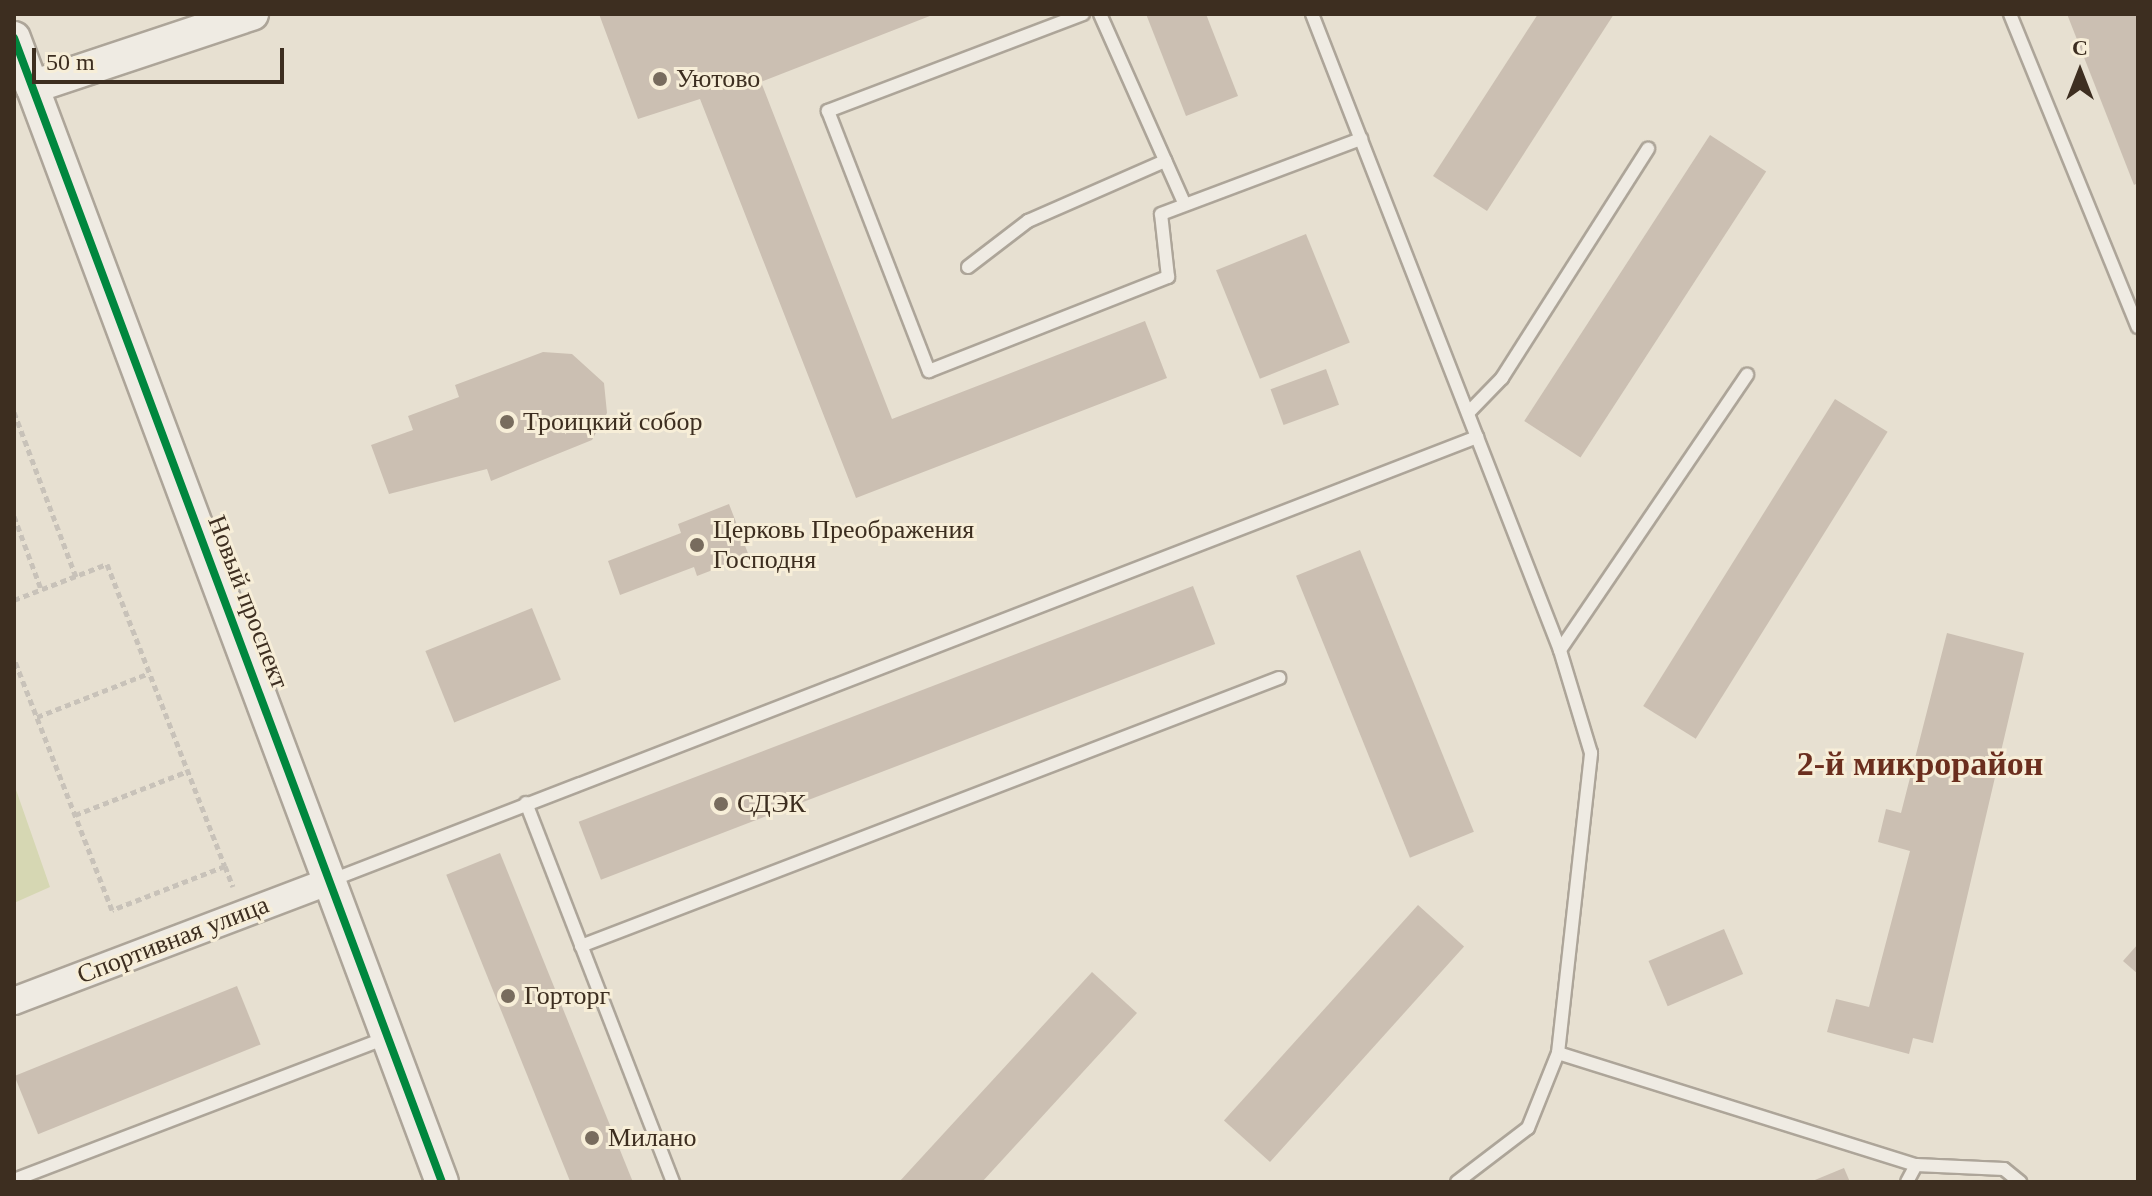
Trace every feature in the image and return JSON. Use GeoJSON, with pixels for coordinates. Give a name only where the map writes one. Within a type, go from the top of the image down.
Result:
{"type":"FeatureCollection","features":[{"type":"Feature","properties":{"kind":"street"},"geometry":{"type":"LineString","coordinates":[[32,87],[252,14]]}},
{"type":"Feature","properties":{"kind":"street","name":"Новый проспект"},"geometry":{"type":"LineString","coordinates":[[14,38],[332,880],[442,1182]]}},
{"type":"Feature","properties":{"kind":"street","name":"Спортивная улица"},"geometry":{"type":"LineString","coordinates":[[14,1001],[332,880]]}},
{"type":"Feature","properties":{"kind":"lane"},"geometry":{"type":"LineString","coordinates":[[1083,14],[828,111],[929,371],[1168,277],[1161,214],[1361,139]]}},
{"type":"Feature","properties":{"kind":"lane"},"geometry":{"type":"LineString","coordinates":[[1100,14],[1184,203]]}},
{"type":"Feature","properties":{"kind":"lane"},"geometry":{"type":"LineString","coordinates":[[1312,14],[1560,650],[1591,753],[1558,1053],[1528,1128],[1457,1182]]}},
{"type":"Feature","properties":{"kind":"lane"},"geometry":{"type":"LineString","coordinates":[[2010,14],[2138,327]]}},
{"type":"Feature","properties":{"kind":"lane"},"geometry":{"type":"LineString","coordinates":[[1468,413],[1502,378],[1648,149]]}},
{"type":"Feature","properties":{"kind":"lane"},"geometry":{"type":"LineString","coordinates":[[968,267],[1028,221],[1165,161]]}},
{"type":"Feature","properties":{"kind":"lane"},"geometry":{"type":"LineString","coordinates":[[1560,650],[1747,375]]}},
{"type":"Feature","properties":{"kind":"lane"},"geometry":{"type":"LineString","coordinates":[[332,880],[1477,437]]}},
{"type":"Feature","properties":{"kind":"lane"},"geometry":{"type":"LineString","coordinates":[[581,946],[1279,678]]}},
{"type":"Feature","properties":{"kind":"lane"},"geometry":{"type":"LineString","coordinates":[[526,803],[673,1182]]}},
{"type":"Feature","properties":{"kind":"lane"},"geometry":{"type":"LineString","coordinates":[[14,1180],[389,1037]]}},
{"type":"Feature","properties":{"kind":"lane"},"geometry":{"type":"LineString","coordinates":[[1558,1053],[1916,1165],[2004,1169],[2020,1182]]}},
{"type":"Feature","properties":{"kind":"lane"},"geometry":{"type":"LineString","coordinates":[[1907,1182],[1916,1165]]}},
{"type":"Feature","properties":{"kind":"path"},"geometry":{"type":"LineString","coordinates":[[14,412],[76,577]]}},
{"type":"Feature","properties":{"kind":"path"},"geometry":{"type":"LineString","coordinates":[[14,516],[41,589]]}},
{"type":"Feature","properties":{"kind":"path"},"geometry":{"type":"LineString","coordinates":[[14,600],[107,564],[225,866],[112,910],[14,659]]}},
{"type":"Feature","properties":{"kind":"path"},"geometry":{"type":"LineString","coordinates":[[37,717],[149,673]]}},
{"type":"Feature","properties":{"kind":"path"},"geometry":{"type":"LineString","coordinates":[[75,815],[188,771]]}},
{"type":"Feature","properties":{"kind":"green space"},"geometry":{"type":"Polygon","coordinates":[[[14,784],[50,887],[14,903],[14,784]]]}},
{"type":"Feature","properties":{"kind":"building"},"geometry":{"type":"Polygon","coordinates":[[[599,14],[935,14],[761,82],[892,419],[1145,321],[1167,378],[856,498],[700,99],[638,119],[599,14]]]}},
{"type":"Feature","properties":{"kind":"building"},"geometry":{"type":"Polygon","coordinates":[[[1146,14],[1206,14],[1238,96],[1186,116],[1146,14]]]}},
{"type":"Feature","properties":{"kind":"building"},"geometry":{"type":"Polygon","coordinates":[[[1538,14],[1614,14],[1487,211],[1433,176],[1538,14]]]}},
{"type":"Feature","properties":{"kind":"building"},"geometry":{"type":"Polygon","coordinates":[[[2067,14],[2138,14],[2138,183],[2134,185],[2067,14]]]}},
{"type":"Feature","properties":{"kind":"building"},"geometry":{"type":"Polygon","coordinates":[[[1710,135],[1766,171],[1580,457],[1524,421],[1710,135]]]}},
{"type":"Feature","properties":{"kind":"building"},"geometry":{"type":"Polygon","coordinates":[[[1306,234],[1350,342],[1260,379],[1216,270],[1306,234]]]}},
{"type":"Feature","properties":{"kind":"building","name":"Троицкий собор"},"geometry":{"type":"Polygon","coordinates":[[[543,352],[572,354],[604,383],[607,413],[592,440],[491,481],[487,469],[389,494],[371,445],[413,430],[408,416],[459,397],[455,385],[543,352]]]}},
{"type":"Feature","properties":{"kind":"building"},"geometry":{"type":"Polygon","coordinates":[[[1326,369],[1339,405],[1284,425],[1271,389],[1326,369]]]}},
{"type":"Feature","properties":{"kind":"building"},"geometry":{"type":"Polygon","coordinates":[[[1835,399],[1888,432],[1696,739],[1643,706],[1835,399]]]}},
{"type":"Feature","properties":{"kind":"building","name":"Церковь Преображения Господня"},"geometry":{"type":"Polygon","coordinates":[[[729,504],[749,556],[697,576],[694,567],[620,595],[608,561],[681,533],[678,524],[729,504]]]}},
{"type":"Feature","properties":{"kind":"building"},"geometry":{"type":"Polygon","coordinates":[[[1360,550],[1474,832],[1410,858],[1296,576],[1360,550]]]}},
{"type":"Feature","properties":{"kind":"building"},"geometry":{"type":"Polygon","coordinates":[[[1193,586],[1215,644],[601,880],[579,822],[1193,586]]]}},
{"type":"Feature","properties":{"kind":"building"},"geometry":{"type":"Polygon","coordinates":[[[532,608],[561,679],[454,722],[425,651],[532,608]]]}},
{"type":"Feature","properties":{"kind":"building"},"geometry":{"type":"Polygon","coordinates":[[[1947,633],[2024,653],[1933,1043],[1913,1038],[1909,1054],[1827,1032],[1836,999],[1869,1007],[1910,851],[1878,842],[1886,809],[1901,813],[1947,633]]]}},
{"type":"Feature","properties":{"kind":"building"},"geometry":{"type":"Polygon","coordinates":[[[500,853],[633,1181],[570,1182],[446,875],[500,853]]]}},
{"type":"Feature","properties":{"kind":"building"},"geometry":{"type":"Polygon","coordinates":[[[1418,905],[1464,946],[1270,1162],[1224,1121],[1418,905]]]}},
{"type":"Feature","properties":{"kind":"building"},"geometry":{"type":"Polygon","coordinates":[[[1724,929],[1743,974],[1668,1006],[1649,961],[1724,929]]]}},
{"type":"Feature","properties":{"kind":"building"},"geometry":{"type":"Polygon","coordinates":[[[2138,944],[2138,974],[2123,961],[2138,944]]]}},
{"type":"Feature","properties":{"kind":"building"},"geometry":{"type":"Polygon","coordinates":[[[1092,972],[1137,1013],[982,1182],[899,1182],[1092,972]]]}},
{"type":"Feature","properties":{"kind":"building"},"geometry":{"type":"Polygon","coordinates":[[[237,986],[261,1044],[38,1134],[14,1076],[237,986]]]}},
{"type":"Feature","properties":{"kind":"building"},"geometry":{"type":"Polygon","coordinates":[[[1844,1168],[1850,1182],[1810,1182],[1844,1168]]]}},
{"type":"Feature","properties":{"kind":"cycle path"},"geometry":{"type":"LineString","coordinates":[[14,38],[442,1182]]}},
{"type":"Feature","properties":{"kind":"place","name":"Уютово"},"geometry":{"type":"Point","coordinates":[660,79]}},
{"type":"Feature","properties":{"kind":"place","name":"Троицкий собор"},"geometry":{"type":"Point","coordinates":[507,422]}},
{"type":"Feature","properties":{"kind":"place","name":"Церковь Преображения Господня"},"geometry":{"type":"Point","coordinates":[697,545]}},
{"type":"Feature","properties":{"kind":"place","name":"СДЭК"},"geometry":{"type":"Point","coordinates":[721,804]}},
{"type":"Feature","properties":{"kind":"place","name":"Горторг"},"geometry":{"type":"Point","coordinates":[508,996]}},
{"type":"Feature","properties":{"kind":"place","name":"Милано"},"geometry":{"type":"Point","coordinates":[592,1138]}},
{"type":"Feature","properties":{"kind":"district","name":"2-й микрорайон"},"geometry":{"type":"Point","coordinates":[1920,764]}}]}
